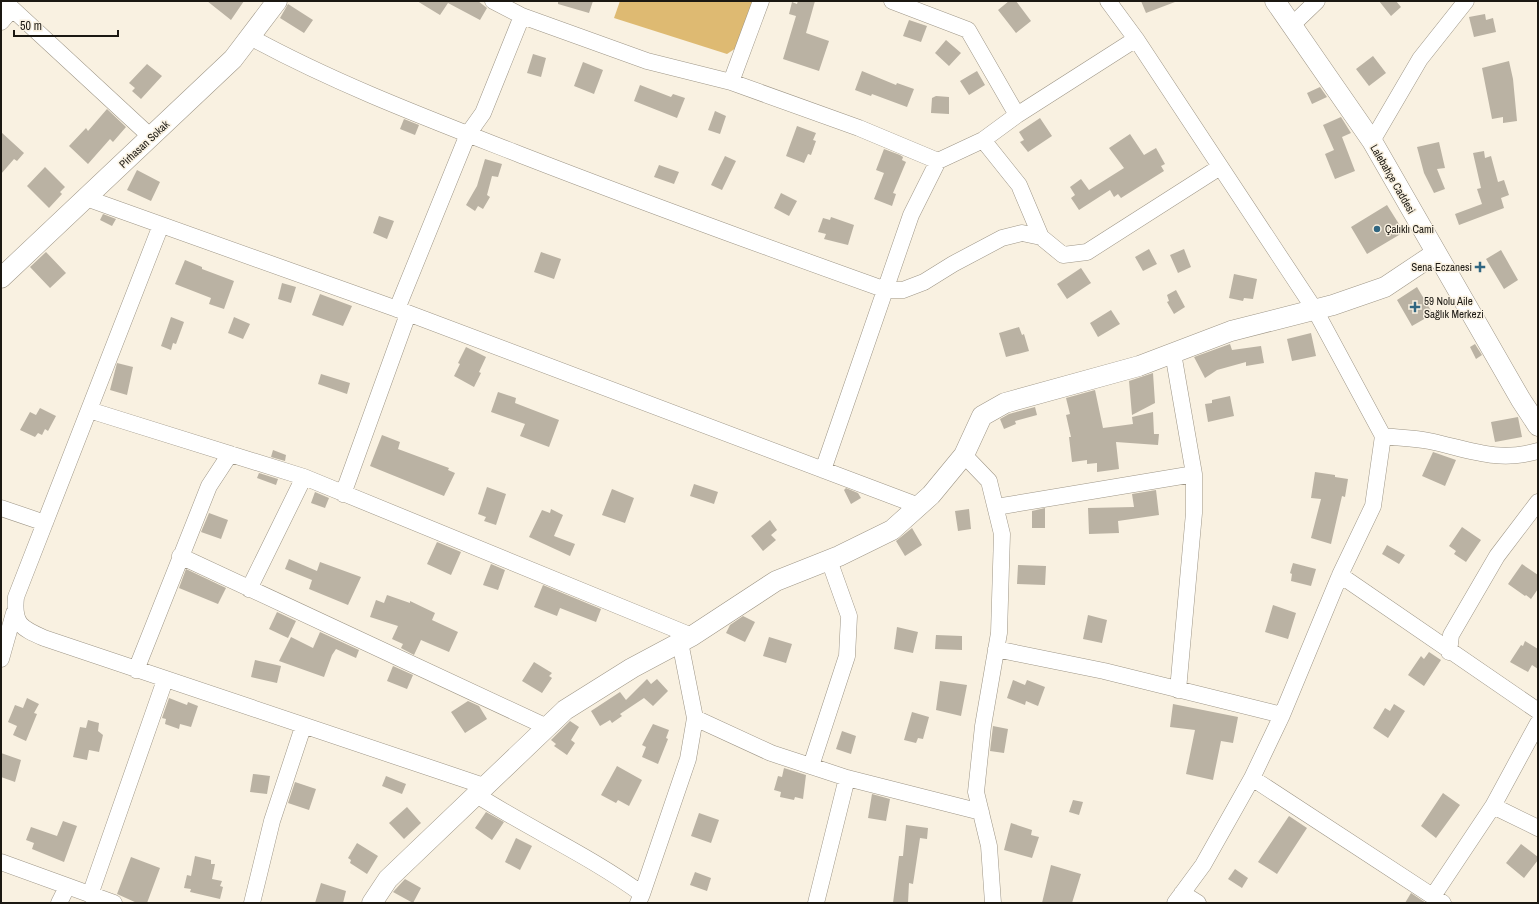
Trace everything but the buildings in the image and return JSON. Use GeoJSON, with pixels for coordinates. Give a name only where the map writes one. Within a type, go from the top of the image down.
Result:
{"type":"FeatureCollection","features":[{"type":"Feature","properties":{"kind":"street","name":"Pirhasan Sokak"},"geometry":{"type":"LineString","coordinates":[[1,278],[233,60],[277,1]]}},
{"type":"Feature","properties":{"kind":"street"},"geometry":{"type":"LineString","coordinates":[[493,1],[522,16],[647,60],[731,82],[859,128],[938,161]]}},
{"type":"Feature","properties":{"kind":"street"},"geometry":{"type":"LineString","coordinates":[[731,82],[761,1]]}},
{"type":"Feature","properties":{"kind":"street"},"geometry":{"type":"LineString","coordinates":[[892,1],[968,30],[1017,115]]}},
{"type":"Feature","properties":{"kind":"street"},"geometry":{"type":"LineString","coordinates":[[1108,1],[1136,39],[1315,310],[1383,436],[1373,506],[1340,575],[1282,715],[1252,778],[1202,865],[1179,898],[1198,903]]}},
{"type":"Feature","properties":{"kind":"street","name":"Lalebahçe Caddesi"},"geometry":{"type":"LineString","coordinates":[[1275,1],[1372,141],[1538,426]]}},
{"type":"Feature","properties":{"kind":"street"},"geometry":{"type":"LineString","coordinates":[[1292,25],[1317,1]]}},
{"type":"Feature","properties":{"kind":"street"},"geometry":{"type":"LineString","coordinates":[[1372,141],[1420,60],[1466,1]]}},
{"type":"Feature","properties":{"kind":"street"},"geometry":{"type":"LineString","coordinates":[[1,22],[8,5],[151,137]]}},
{"type":"Feature","properties":{"kind":"street"},"geometry":{"type":"LineString","coordinates":[[343,494],[403,311],[468,134],[483,113],[522,16]]}},
{"type":"Feature","properties":{"kind":"street"},"geometry":{"type":"LineString","coordinates":[[250,37],[298,63],[468,134],[682,217],[886,290],[903,290],[924,282],[1002,238],[1022,233],[1041,237],[1063,255],[1087,252],[1220,167]]}},
{"type":"Feature","properties":{"kind":"street"},"geometry":{"type":"LineString","coordinates":[[823,470],[911,215],[938,161],[982,140],[1017,115],[1136,39]]}},
{"type":"Feature","properties":{"kind":"street"},"geometry":{"type":"LineString","coordinates":[[982,140],[1019,185],[1041,237]]}},
{"type":"Feature","properties":{"kind":"street"},"geometry":{"type":"LineString","coordinates":[[86,198],[403,311],[919,506]]}},
{"type":"Feature","properties":{"kind":"street"},"geometry":{"type":"LineString","coordinates":[[1,659],[14,613],[16,597],[161,225]]}},
{"type":"Feature","properties":{"kind":"street"},"geometry":{"type":"LineString","coordinates":[[372,903],[388,880],[479,790],[565,710],[632,668],[686,639],[776,581],[829,560],[892,530],[931,495],[964,455],[982,416],[1005,403],[1139,366],[1231,331],[1315,310],[1386,287],[1436,253]]}},
{"type":"Feature","properties":{"kind":"street"},"geometry":{"type":"LineString","coordinates":[[1173,353],[1194,474],[1194,513],[1178,690]]}},
{"type":"Feature","properties":{"kind":"street"},"geometry":{"type":"LineString","coordinates":[[89,410],[304,477],[686,639]]}},
{"type":"Feature","properties":{"kind":"street"},"geometry":{"type":"LineString","coordinates":[[1383,436],[1428,441],[1498,457],[1529,454],[1538,451]]}},
{"type":"Feature","properties":{"kind":"street"},"geometry":{"type":"LineString","coordinates":[[136,670],[209,486],[230,454]]}},
{"type":"Feature","properties":{"kind":"street"},"geometry":{"type":"LineString","coordinates":[[964,455],[989,481],[1002,534],[999,633],[982,726],[976,792],[989,846],[993,903]]}},
{"type":"Feature","properties":{"kind":"street"},"geometry":{"type":"LineString","coordinates":[[996,507],[1194,474]]}},
{"type":"Feature","properties":{"kind":"street"},"geometry":{"type":"LineString","coordinates":[[249,588],[304,477]]}},
{"type":"Feature","properties":{"kind":"street"},"geometry":{"type":"LineString","coordinates":[[1449,652],[1450,635],[1497,556],[1538,502]]}},
{"type":"Feature","properties":{"kind":"street"},"geometry":{"type":"LineString","coordinates":[[1,508],[45,523]]}},
{"type":"Feature","properties":{"kind":"street"},"geometry":{"type":"LineString","coordinates":[[180,556],[547,727]]}},
{"type":"Feature","properties":{"kind":"street"},"geometry":{"type":"LineString","coordinates":[[811,766],[846,656],[849,616],[829,560]]}},
{"type":"Feature","properties":{"kind":"street"},"geometry":{"type":"LineString","coordinates":[[1340,575],[1449,652],[1538,711]]}},
{"type":"Feature","properties":{"kind":"street"},"geometry":{"type":"LineString","coordinates":[[14,613],[24,629],[44,638],[303,727],[479,790],[516,820],[618,877],[640,898],[688,759],[695,718],[686,639]]}},
{"type":"Feature","properties":{"kind":"street"},"geometry":{"type":"LineString","coordinates":[[996,648],[1104,671],[1282,715]]}},
{"type":"Feature","properties":{"kind":"street"},"geometry":{"type":"LineString","coordinates":[[90,895],[165,680]]}},
{"type":"Feature","properties":{"kind":"street"},"geometry":{"type":"LineString","coordinates":[[695,718],[771,753],[847,778],[981,812]]}},
{"type":"Feature","properties":{"kind":"street"},"geometry":{"type":"LineString","coordinates":[[1252,778],[1438,900],[1493,806],[1538,723]]}},
{"type":"Feature","properties":{"kind":"street"},"geometry":{"type":"LineString","coordinates":[[252,903],[272,822],[303,727]]}},
{"type":"Feature","properties":{"kind":"street"},"geometry":{"type":"LineString","coordinates":[[816,903],[847,778]]}},
{"type":"Feature","properties":{"kind":"street"},"geometry":{"type":"LineString","coordinates":[[1493,806],[1538,828]]}},
{"type":"Feature","properties":{"kind":"street"},"geometry":{"type":"LineString","coordinates":[[1,862],[114,903]]}},
{"type":"Feature","properties":{"kind":"street"},"geometry":{"type":"LineString","coordinates":[[59,903],[67,887]]}},
{"type":"Feature","properties":{"kind":"shaded area"},"geometry":{"type":"Polygon","coordinates":[[[620,1],[753,1],[736,48],[727,54],[614,18],[620,1]]]}},
{"type":"Feature","properties":{"kind":"place","name":"Çalıklı Cami"},"geometry":{"type":"Point","coordinates":[1377,229]}},
{"type":"Feature","properties":{"kind":"place","name":"Sena Eczanesi"},"geometry":{"type":"Point","coordinates":[1480,267]}},
{"type":"Feature","properties":{"kind":"place","name":"59 Nolu Aile Sağlık Merkezi"},"geometry":{"type":"Point","coordinates":[1415,307]}}]}
